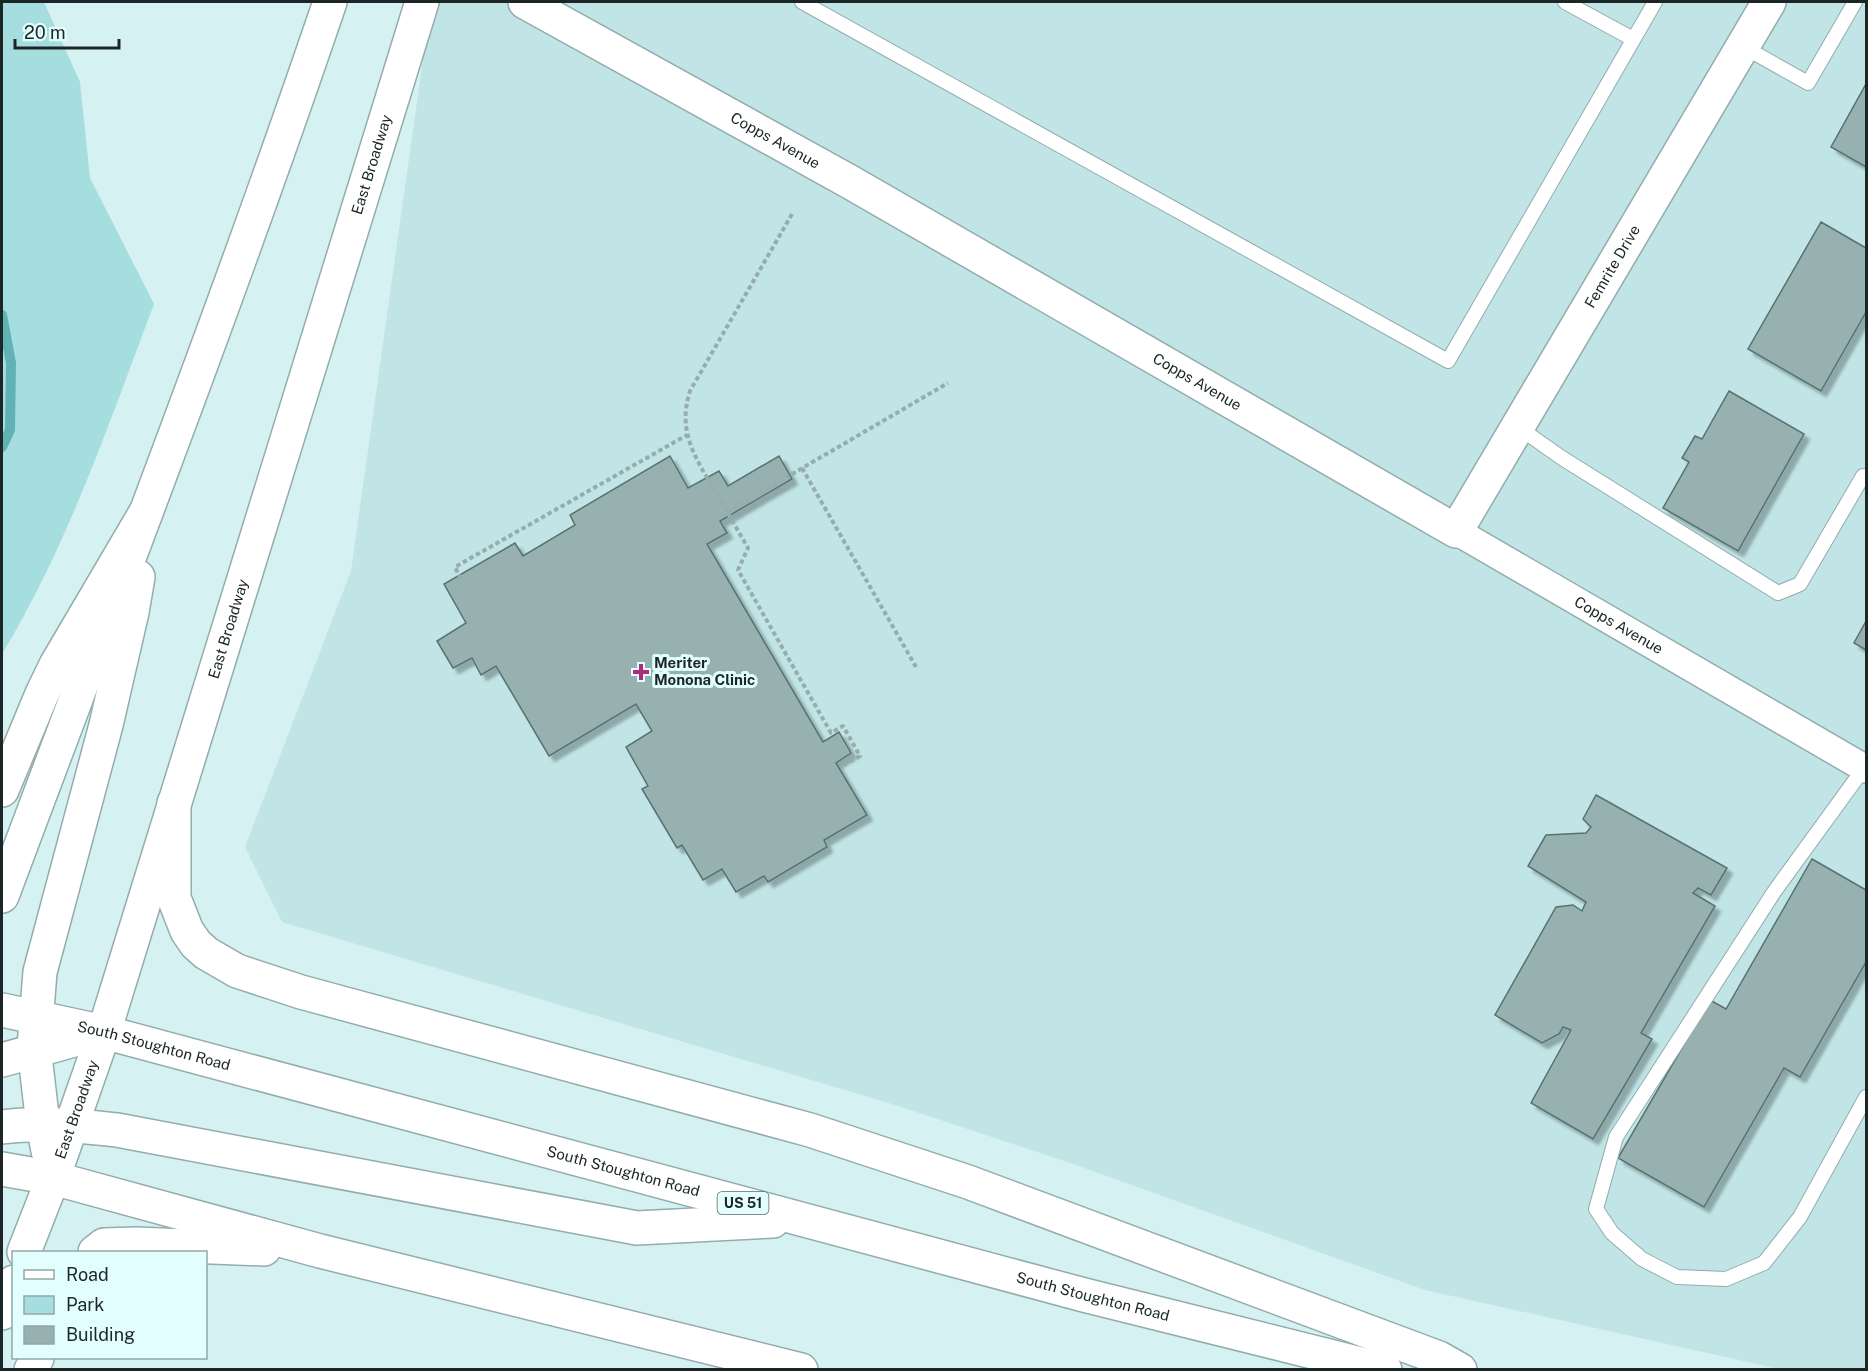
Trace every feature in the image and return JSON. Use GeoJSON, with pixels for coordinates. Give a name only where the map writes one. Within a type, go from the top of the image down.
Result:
{"type":"FeatureCollection","features":[{"type":"Feature","properties":{"kind":"main road"},"geometry":{"type":"LineString","coordinates":[[2,896],[283,139],[330,2]]}},
{"type":"Feature","properties":{"kind":"main road","name":"East Broadway"},"geometry":{"type":"LineString","coordinates":[[24,1251],[53,1178],[57,1125],[104,1032],[422,2]]}},
{"type":"Feature","properties":{"kind":"main road","name":"Copps Avenue"},"geometry":{"type":"LineString","coordinates":[[525,2],[860,188],[1456,531]]}},
{"type":"Feature","properties":{"kind":"main road","name":"Femrite Drive"},"geometry":{"type":"LineString","coordinates":[[1456,531],[1769,2]]}},
{"type":"Feature","properties":{"kind":"main road"},"geometry":{"type":"LineString","coordinates":[[2,790],[56,665],[146,512]]}},
{"type":"Feature","properties":{"kind":"main road"},"geometry":{"type":"LineString","coordinates":[[57,1125],[35,1052],[40,972],[106,725],[132,612],[146,512]]}},
{"type":"Feature","properties":{"kind":"main road"},"geometry":{"type":"LineString","coordinates":[[174,803],[174,898],[187,931],[196,944],[237,970],[301,992],[810,1130],[968,1182],[1112,1235],[1428,1354],[1460,1370]]}},
{"type":"Feature","properties":{"kind":"main road","name":"South Stoughton Road"},"geometry":{"type":"LineString","coordinates":[[2,1010],[104,1032],[1084,1295],[1384,1370]]}},
{"type":"Feature","properties":{"kind":"main road"},"geometry":{"type":"LineString","coordinates":[[2,1060],[104,1032]]}},
{"type":"Feature","properties":{"kind":"main road"},"geometry":{"type":"LineString","coordinates":[[2,1127],[23,1124],[117,1130],[637,1228],[805,1220]]}},
{"type":"Feature","properties":{"kind":"main road"},"geometry":{"type":"LineString","coordinates":[[2,1169],[53,1178],[320,1251],[801,1370]]}},
{"type":"Feature","properties":{"kind":"main road"},"geometry":{"type":"LineString","coordinates":[[96,1251],[104,1245],[136,1244],[320,1251]]}},
{"type":"Feature","properties":{"kind":"main road"},"geometry":{"type":"LineString","coordinates":[[2,1313],[12,1287]]}},
{"type":"Feature","properties":{"kind":"street","name":"Copps Avenue"},"geometry":{"type":"LineString","coordinates":[[1456,531],[1865,769]]}},
{"type":"Feature","properties":{"kind":"lane"},"geometry":{"type":"LineString","coordinates":[[802,2],[1448,361],[1655,2]]}},
{"type":"Feature","properties":{"kind":"lane"},"geometry":{"type":"LineString","coordinates":[[1565,2],[1633,39]]}},
{"type":"Feature","properties":{"kind":"lane"},"geometry":{"type":"LineString","coordinates":[[1742,46],[1808,83],[1855,2]]}},
{"type":"Feature","properties":{"kind":"lane"},"geometry":{"type":"LineString","coordinates":[[1518,427],[1562,458],[1778,592],[1800,584],[1863,476]]}},
{"type":"Feature","properties":{"kind":"lane"},"geometry":{"type":"LineString","coordinates":[[1865,769],[1774,892],[1616,1137],[1596,1209],[1612,1233],[1642,1259],[1677,1278],[1726,1279],[1764,1263],[1800,1217],[1866,1096]]}},
{"type":"Feature","properties":{"kind":"path"},"geometry":{"type":"LineString","coordinates":[[792,214],[690,391],[685,405],[687,435],[693,454],[748,548],[738,570],[831,733],[843,726],[860,756],[844,765]]}},
{"type":"Feature","properties":{"kind":"path"},"geometry":{"type":"LineString","coordinates":[[727,512],[948,383]]}},
{"type":"Feature","properties":{"kind":"path"},"geometry":{"type":"LineString","coordinates":[[461,579],[455,567],[687,435]]}},
{"type":"Feature","properties":{"kind":"path"},"geometry":{"type":"LineString","coordinates":[[802,468],[916,667]]}},
{"type":"Feature","properties":{"kind":"shaded area"},"geometry":{"type":"Polygon","coordinates":[[[431,2],[1866,2],[1866,1369],[1779,1369],[1425,1290],[1076,1165],[895,1105],[282,922],[245,847],[351,571],[431,2]]]}},
{"type":"Feature","properties":{"kind":"green space"},"geometry":{"type":"Polygon","coordinates":[[[2,2],[44,2],[80,82],[90,178],[154,304],[104,438],[67,527],[26,613],[2,654],[2,2]]]}},
{"type":"Feature","properties":{"kind":"building"},"geometry":{"type":"Polygon","coordinates":[[[1866,84],[1866,167],[1831,147],[1866,84]]]}},
{"type":"Feature","properties":{"kind":"building"},"geometry":{"type":"Polygon","coordinates":[[[1821,222],[1866,248],[1866,312],[1821,391],[1748,349],[1821,222]]]}},
{"type":"Feature","properties":{"kind":"building"},"geometry":{"type":"Polygon","coordinates":[[[1729,391],[1804,434],[1738,551],[1663,508],[1689,462],[1682,458],[1695,436],[1702,439],[1729,391]]]}},
{"type":"Feature","properties":{"kind":"building","name":"Meriter Monona Clinic"},"geometry":{"type":"Polygon","coordinates":[[[670,456],[688,488],[719,471],[728,486],[779,456],[792,479],[720,521],[727,533],[707,544],[823,742],[839,732],[851,753],[836,763],[867,815],[824,840],[827,847],[768,882],[764,876],[736,892],[722,869],[703,880],[682,845],[677,848],[642,789],[648,786],[626,747],[652,731],[636,704],[549,756],[496,666],[481,675],[472,658],[453,668],[437,641],[466,623],[444,584],[515,543],[523,556],[575,525],[570,515],[670,456]]]}},
{"type":"Feature","properties":{"kind":"building"},"geometry":{"type":"Polygon","coordinates":[[[1866,621],[1866,650],[1854,643],[1866,621]]]}},
{"type":"Feature","properties":{"kind":"building"},"geometry":{"type":"Polygon","coordinates":[[[1596,795],[1727,868],[1711,895],[1698,888],[1693,893],[1715,906],[1641,1033],[1652,1039],[1593,1139],[1531,1103],[1571,1030],[1563,1027],[1559,1034],[1542,1043],[1495,1015],[1556,907],[1573,905],[1582,911],[1586,902],[1528,866],[1546,835],[1586,833],[1591,827],[1583,819],[1596,795]]]}},
{"type":"Feature","properties":{"kind":"building"},"geometry":{"type":"Polygon","coordinates":[[[1812,859],[1866,890],[1866,962],[1800,1077],[1784,1068],[1704,1207],[1618,1158],[1710,1000],[1726,1009],[1812,859]]]}},
{"type":"Feature","properties":{"kind":"waterway"},"geometry":{"type":"LineString","coordinates":[[2,315],[11,363],[10,430],[2,447]]}},
{"type":"Feature","properties":{"kind":"place","name":"Meriter Monona Clinic"},"geometry":{"type":"Point","coordinates":[641,672]}}]}
